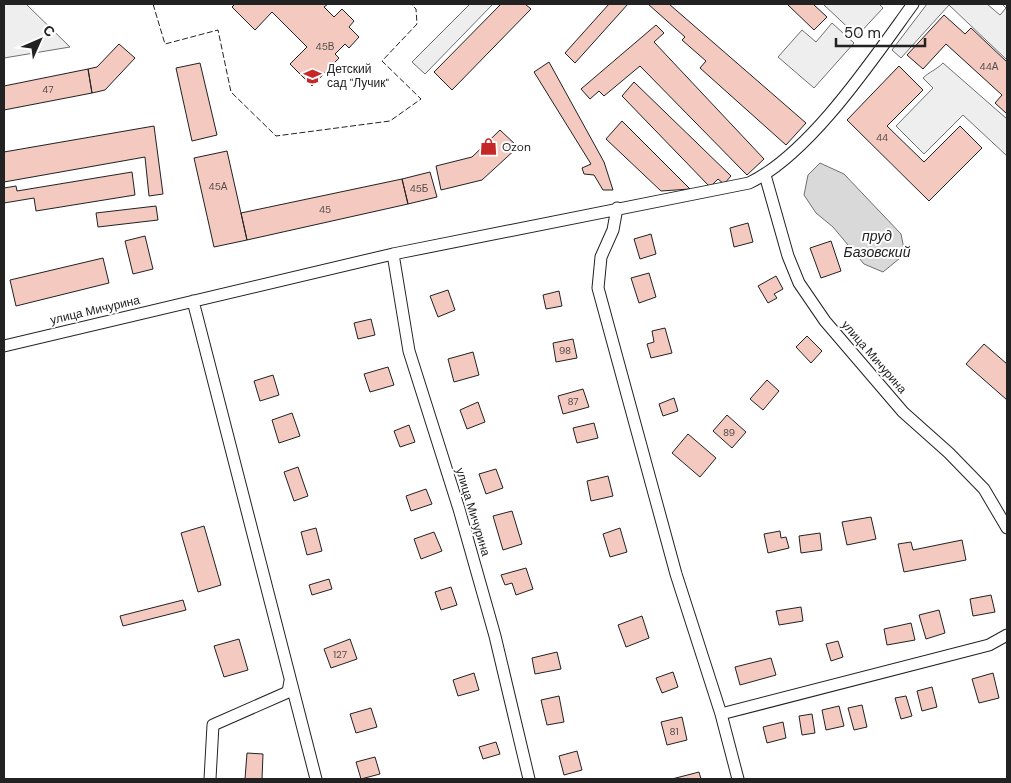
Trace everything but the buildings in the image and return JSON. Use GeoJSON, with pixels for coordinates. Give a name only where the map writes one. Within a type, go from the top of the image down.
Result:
{"type":"FeatureCollection","features":[{"type":"Feature","properties":{"kind":"street","name":"улица Мичурина"},"geometry":{"type":"LineString","coordinates":[[4,346],[393,254],[748,183],[765,175],[829,115],[913,4]]}},
{"type":"Feature","properties":{"kind":"street","name":"улица Мичурина"},"geometry":{"type":"LineString","coordinates":[[765,175],[786,248],[799,283],[825,321],[903,412],[949,453],[984,489],[1007,528]]}},
{"type":"Feature","properties":{"kind":"street"},"geometry":{"type":"LineString","coordinates":[[617,208],[613,230],[602,257],[598,288],[676,574],[721,714],[738,779]]}},
{"type":"Feature","properties":{"kind":"street","name":"улица Мичурина"},"geometry":{"type":"LineString","coordinates":[[393,254],[408,351],[495,636],[529,779]]}},
{"type":"Feature","properties":{"kind":"street"},"geometry":{"type":"LineString","coordinates":[[193,301],[316,779]]}},
{"type":"Feature","properties":{"kind":"street"},"geometry":{"type":"LineString","coordinates":[[721,714],[989,645],[1007,635]]}},
{"type":"Feature","properties":{"kind":"street"},"geometry":{"type":"LineString","coordinates":[[210,779],[213,725],[288,692],[290,679]]}},
{"type":"Feature","properties":{"kind":"shaded area"},"geometry":{"type":"Polygon","coordinates":[[[4,4],[26,4],[70,47],[4,58],[4,4]]]}},
{"type":"Feature","properties":{"kind":"shaded area"},"geometry":{"type":"Polygon","coordinates":[[[470,4],[493,4],[425,74],[412,62],[470,4]]]}},
{"type":"Feature","properties":{"kind":"shaded area"},"geometry":{"type":"Polygon","coordinates":[[[823,4],[879,4],[883,8],[857,36],[823,4]]]}},
{"type":"Feature","properties":{"kind":"shaded area"},"geometry":{"type":"Polygon","coordinates":[[[927,4],[987,4],[1000,15],[1006,8],[1002,4],[1007,4],[1007,60],[949,5],[901,58],[892,50],[927,4]]]}},
{"type":"Feature","properties":{"kind":"shaded area"},"geometry":{"type":"Polygon","coordinates":[[[832,23],[854,43],[814,88],[778,57],[802,30],[816,42],[832,23]]]}},
{"type":"Feature","properties":{"kind":"shaded area"},"geometry":{"type":"Polygon","coordinates":[[[943,63],[1007,119],[1007,156],[963,115],[924,154],[896,126],[933,88],[923,78],[943,63]]]}},
{"type":"Feature","properties":{"kind":"water","name":"пруд Базовский"},"geometry":{"type":"Polygon","coordinates":[[[820,163],[844,174],[901,234],[905,254],[883,272],[864,264],[833,227],[816,213],[804,195],[808,175],[820,163]]]}},
{"type":"Feature","properties":{"kind":"fence"},"geometry":{"type":"LineString","coordinates":[[153,4],[165,44],[218,30],[231,92],[276,136],[390,121],[421,99],[382,61],[417,24],[416,9],[411,4]]}},
{"type":"Feature","properties":{"kind":"place","name":"Детский сад \"Лучик\""},"geometry":{"type":"Point","coordinates":[313,76]}},
{"type":"Feature","properties":{"kind":"place","name":"Ozon"},"geometry":{"type":"Point","coordinates":[488,147]}}]}
